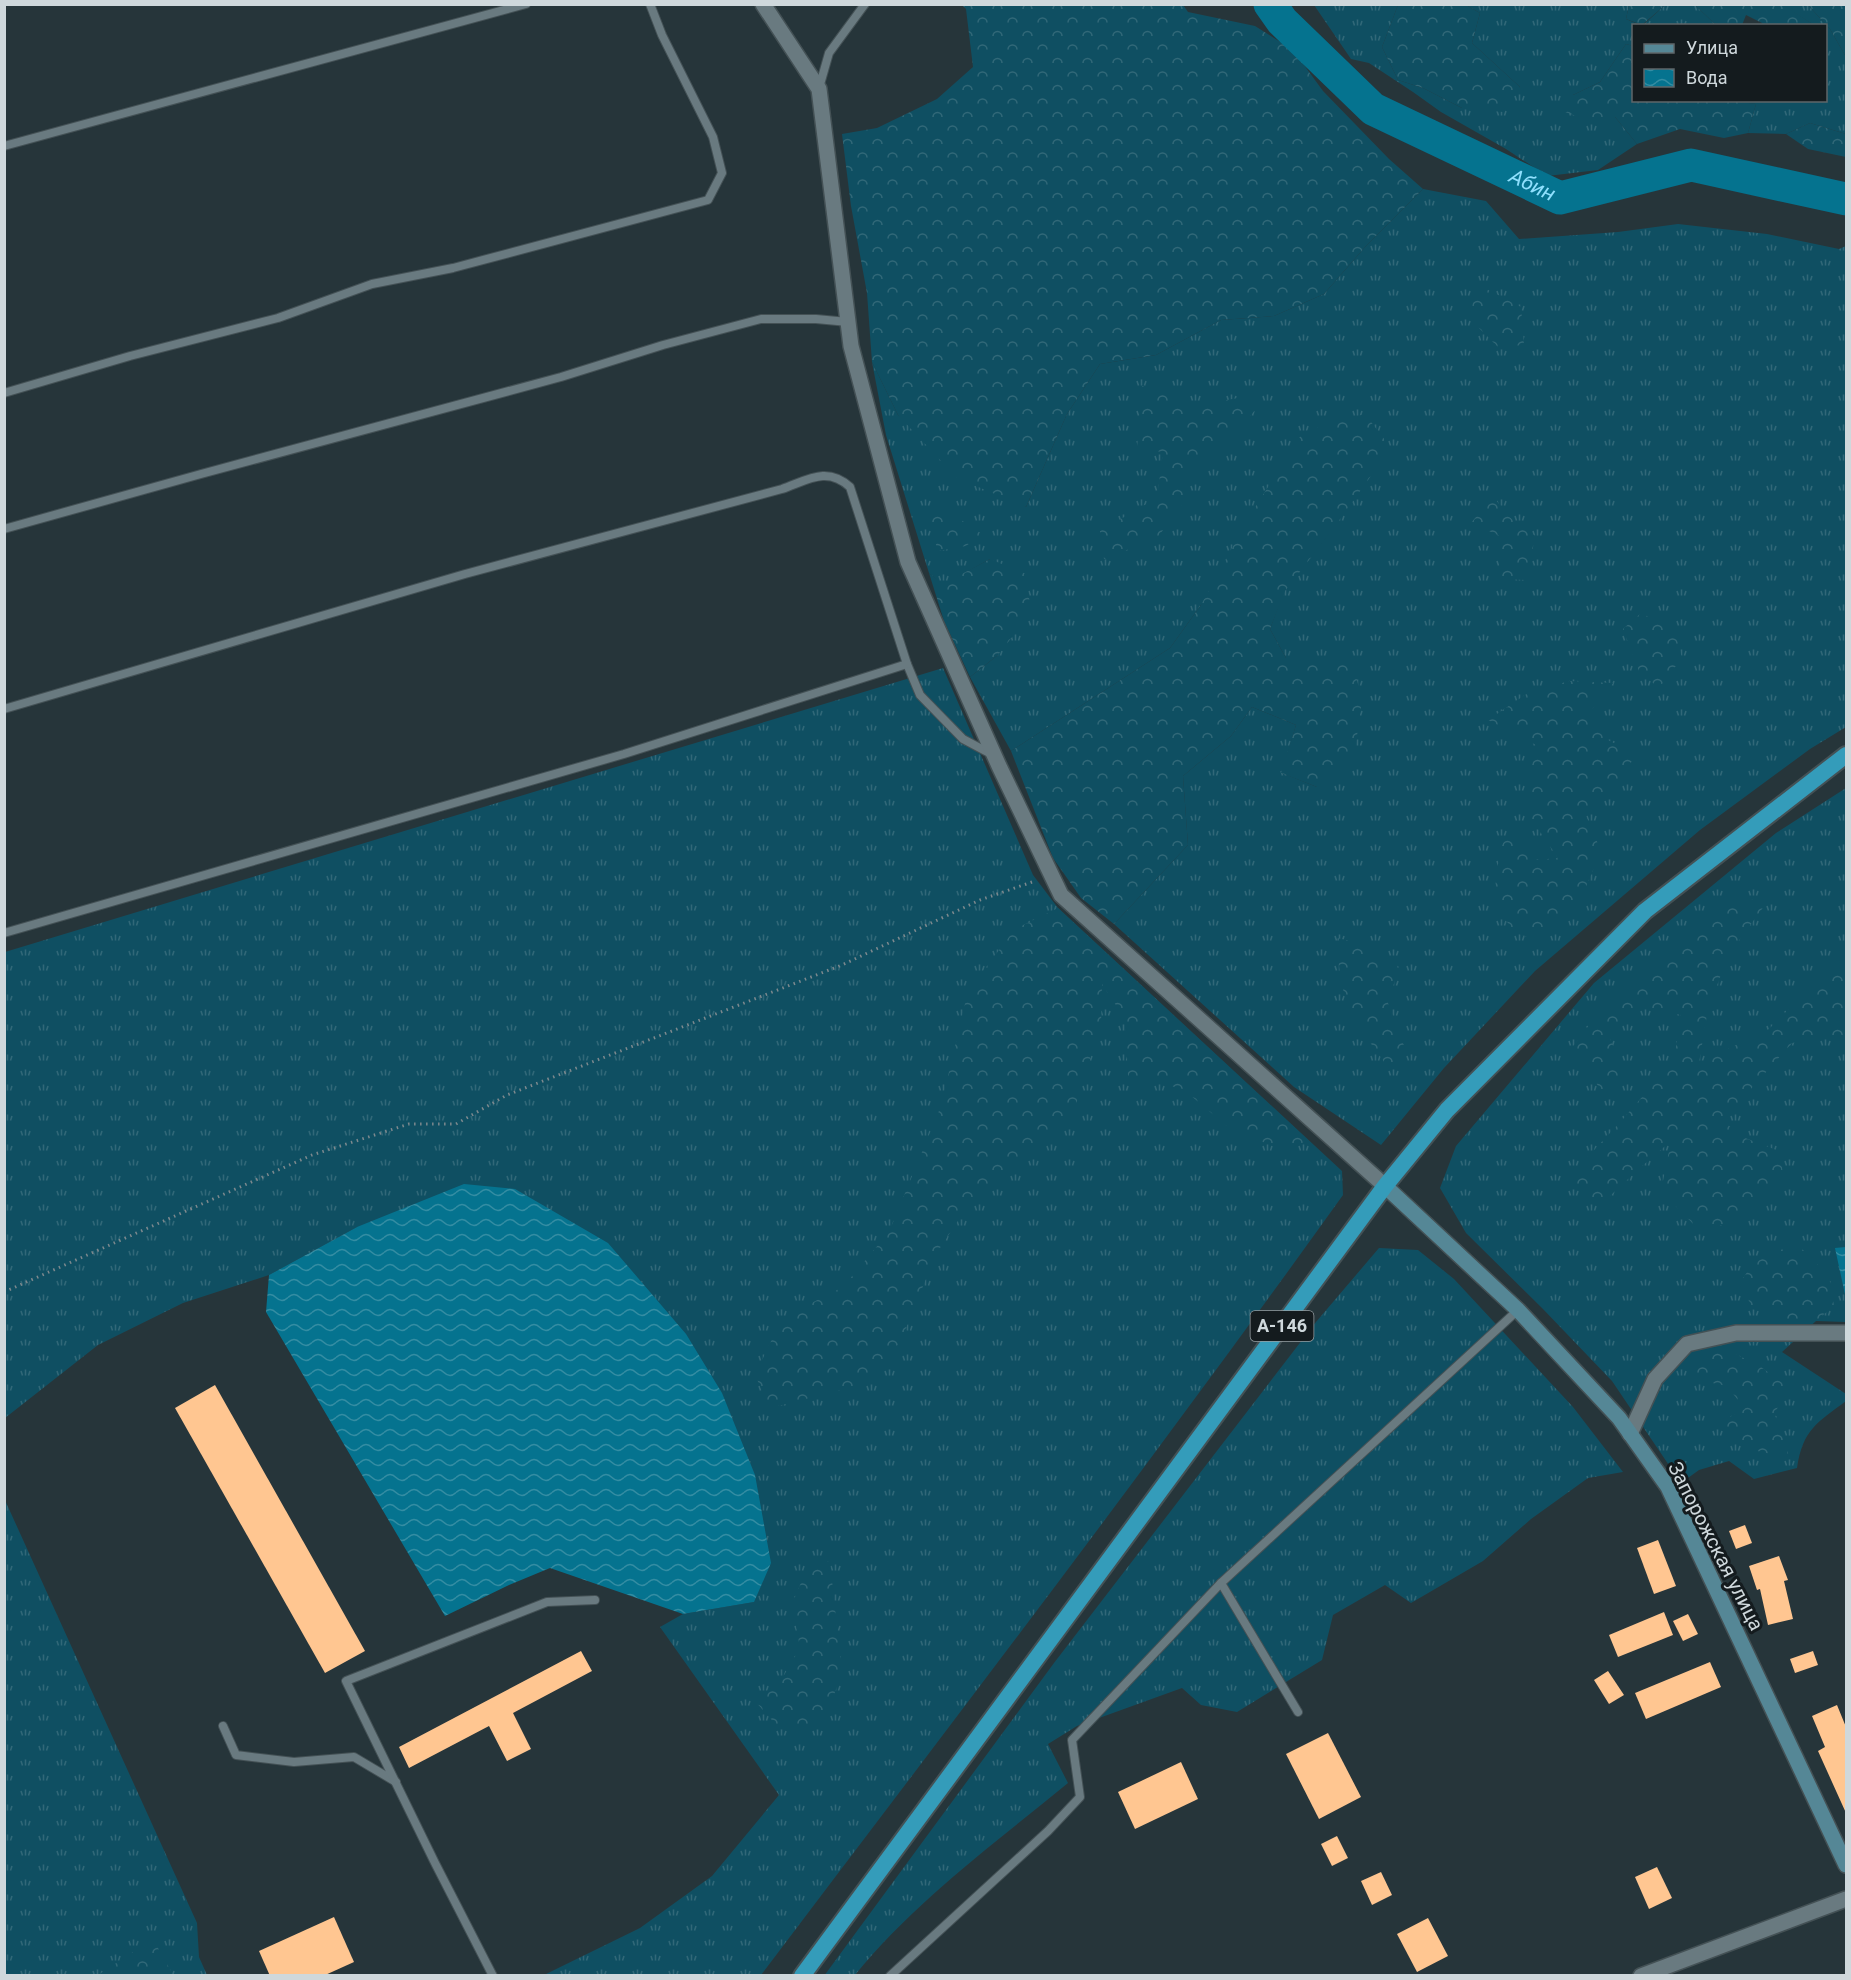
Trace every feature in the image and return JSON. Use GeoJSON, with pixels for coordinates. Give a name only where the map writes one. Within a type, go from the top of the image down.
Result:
{"type":"FeatureCollection","features":[{"type":"Feature","properties":{"kind":"highway","name":"А-146"},"geometry":{"type":"LineString","coordinates":[[802,1976],[1385,1186],[1446,1110],[1645,911],[1846,755]]}},
{"type":"Feature","properties":{"kind":"main road","name":"Запорожская улица"},"geometry":{"type":"LineString","coordinates":[[1385,1186],[1518,1310],[1619,1418],[1668,1486],[1846,1864]]}},
{"type":"Feature","properties":{"kind":"street"},"geometry":{"type":"LineString","coordinates":[[763,4],[819,89],[851,346],[908,562],[994,756],[1051,876],[1061,895],[1385,1186]]}},
{"type":"Feature","properties":{"kind":"street"},"geometry":{"type":"LineString","coordinates":[[1630,1434],[1655,1379],[1687,1344],[1736,1333],[1846,1333]]}},
{"type":"Feature","properties":{"kind":"street"},"geometry":{"type":"LineString","coordinates":[[1641,1976],[1846,1899]]}},
{"type":"Feature","properties":{"kind":"lane"},"geometry":{"type":"LineString","coordinates":[[4,146],[525,4]]}},
{"type":"Feature","properties":{"kind":"lane"},"geometry":{"type":"LineString","coordinates":[[4,393],[130,356],[278,318],[372,284],[453,268],[708,200],[722,173],[713,137],[662,35],[650,4]]}},
{"type":"Feature","properties":{"kind":"lane"},"geometry":{"type":"LineString","coordinates":[[819,89],[829,53],[865,4]]}},
{"type":"Feature","properties":{"kind":"lane"},"geometry":{"type":"LineString","coordinates":[[4,529],[561,377],[663,345],[760,319],[816,319],[848,322]]}},
{"type":"Feature","properties":{"kind":"lane"},"geometry":{"type":"LineString","coordinates":[[4,709],[465,574],[782,489],[825,475],[840,478],[850,487],[907,664],[920,694],[963,739],[994,756]]}},
{"type":"Feature","properties":{"kind":"lane"},"geometry":{"type":"LineString","coordinates":[[4,933],[613,758],[907,664]]}},
{"type":"Feature","properties":{"kind":"lane"},"geometry":{"type":"LineString","coordinates":[[890,1976],[1048,1831],[1080,1797],[1072,1740],[1221,1583],[1518,1310]]}},
{"type":"Feature","properties":{"kind":"lane"},"geometry":{"type":"LineString","coordinates":[[1221,1583],[1298,1712]]}},
{"type":"Feature","properties":{"kind":"lane"},"geometry":{"type":"LineString","coordinates":[[493,1976],[346,1681],[547,1602],[595,1600]]}},
{"type":"Feature","properties":{"kind":"lane"},"geometry":{"type":"LineString","coordinates":[[223,1726],[236,1755],[294,1762],[354,1757],[397,1783]]}},
{"type":"Feature","properties":{"kind":"path"},"geometry":{"type":"LineString","coordinates":[[4,1292],[312,1155],[410,1124],[456,1124],[507,1095],[842,965],[980,900],[1051,876]]}},
{"type":"Feature","properties":{"kind":"green space"},"geometry":{"type":"Polygon","coordinates":[[[1782,4],[1812,24],[1762,24],[1746,15],[1742,24],[1715,24],[1696,6],[1664,6],[1643,24],[1639,24],[1626,19],[1629,5],[1782,4]]]}},
{"type":"Feature","properties":{"kind":"green space"},"geometry":{"type":"Polygon","coordinates":[[[962,5],[1183,5],[1188,12],[1255,26],[1293,50],[1323,91],[1389,159],[1423,189],[1366,246],[1324,294],[1274,316],[1221,320],[1156,355],[1100,364],[1067,414],[1026,507],[957,478],[898,415],[872,362],[867,293],[851,206],[842,134],[877,128],[937,99],[973,67],[966,9],[962,5]]]}},
{"type":"Feature","properties":{"kind":"green space"},"geometry":{"type":"Polygon","coordinates":[[[1314,5],[1398,5],[1382,47],[1398,80],[1423,88],[1462,108],[1520,87],[1472,43],[1480,13],[1466,5],[1629,5],[1626,19],[1638,24],[1632,24],[1632,46],[1626,44],[1600,82],[1573,95],[1579,117],[1615,117],[1637,144],[1598,170],[1547,176],[1506,149],[1441,112],[1369,63],[1351,59],[1314,5]]]}},
{"type":"Feature","properties":{"kind":"green space"},"geometry":{"type":"Polygon","coordinates":[[[1398,5],[1466,5],[1480,13],[1472,43],[1520,87],[1503,112],[1462,108],[1423,88],[1398,80],[1382,47],[1398,5]]]}},
{"type":"Feature","properties":{"kind":"green space"},"geometry":{"type":"Polygon","coordinates":[[[1782,5],[1808,5],[1825,24],[1812,24],[1782,5]]]}},
{"type":"Feature","properties":{"kind":"green space"},"geometry":{"type":"Polygon","coordinates":[[[1808,5],[1846,5],[1846,57],[1827,24],[1808,5]]]}},
{"type":"Feature","properties":{"kind":"green space"},"geometry":{"type":"Polygon","coordinates":[[[1664,6],[1696,6],[1715,24],[1644,24],[1664,6]]]}},
{"type":"Feature","properties":{"kind":"green space"},"geometry":{"type":"Polygon","coordinates":[[[1827,26],[1846,57],[1846,134],[1810,123],[1786,134],[1748,133],[1756,104],[1735,102],[1827,102],[1827,26]]]}},
{"type":"Feature","properties":{"kind":"green space"},"geometry":{"type":"Polygon","coordinates":[[[1626,44],[1632,46],[1632,102],[1756,104],[1748,133],[1724,138],[1680,129],[1637,144],[1615,117],[1579,117],[1554,108],[1573,95],[1600,82],[1626,44]]]}},
{"type":"Feature","properties":{"kind":"green space"},"geometry":{"type":"Polygon","coordinates":[[[1810,123],[1846,134],[1846,157],[1808,149],[1786,134],[1810,123]]]}},
{"type":"Feature","properties":{"kind":"green space"},"geometry":{"type":"Polygon","coordinates":[[[1423,189],[1486,201],[1519,239],[1618,232],[1678,224],[1767,234],[1839,249],[1846,246],[1846,727],[1810,749],[1700,830],[1535,971],[1444,1068],[1381,1145],[1294,1087],[1114,924],[1188,845],[1183,776],[1231,736],[1252,707],[1296,725],[1282,773],[1317,787],[1286,658],[1270,629],[1284,591],[1330,532],[1201,605],[1170,648],[1011,751],[970,677],[998,655],[990,559],[943,585],[929,573],[886,435],[872,362],[898,415],[1026,507],[1067,414],[1100,364],[1156,355],[1221,320],[1274,316],[1324,294],[1366,246],[1423,189]]]}},
{"type":"Feature","properties":{"kind":"green space"},"geometry":{"type":"Polygon","coordinates":[[[1473,282],[1521,307],[1524,345],[1498,347],[1472,321],[1473,282]]]}},
{"type":"Feature","properties":{"kind":"green space"},"geometry":{"type":"Polygon","coordinates":[[[1142,386],[1192,406],[1238,398],[1257,408],[1222,447],[1184,473],[1183,504],[1157,538],[1104,559],[1100,531],[1157,498],[1163,452],[1137,449],[1142,386]]]}},
{"type":"Feature","properties":{"kind":"green space"},"geometry":{"type":"Polygon","coordinates":[[[1365,414],[1391,448],[1285,591],[1270,629],[1286,658],[1351,658],[1362,699],[1354,758],[1317,787],[1281,773],[1296,725],[1252,707],[1231,736],[1183,776],[1188,845],[1114,924],[1081,898],[1053,858],[1011,751],[1170,648],[1201,605],[1247,520],[1303,432],[1365,414]]]}},
{"type":"Feature","properties":{"kind":"green space"},"geometry":{"type":"Polygon","coordinates":[[[1493,496],[1508,516],[1535,536],[1527,580],[1499,579],[1500,536],[1471,523],[1493,496]]]}},
{"type":"Feature","properties":{"kind":"green space"},"geometry":{"type":"Polygon","coordinates":[[[934,506],[949,512],[982,534],[966,546],[938,551],[928,518],[934,506]]]}},
{"type":"Feature","properties":{"kind":"green space"},"geometry":{"type":"Polygon","coordinates":[[[990,559],[1026,574],[1031,613],[998,655],[970,677],[944,621],[929,573],[943,584],[990,559]]]}},
{"type":"Feature","properties":{"kind":"green space"},"geometry":{"type":"Polygon","coordinates":[[[1640,614],[1673,624],[1682,658],[1659,688],[1639,671],[1623,629],[1640,614]]]}},
{"type":"Feature","properties":{"kind":"green space"},"geometry":{"type":"Polygon","coordinates":[[[943,668],[1033,875],[1058,908],[1342,1171],[1343,1195],[1127,1490],[761,1975],[544,1975],[640,1928],[712,1876],[779,1795],[660,1627],[683,1614],[754,1602],[357,1227],[269,1275],[183,1303],[98,1345],[5,1418],[5,952],[943,668]]]}},
{"type":"Feature","properties":{"kind":"green space"},"geometry":{"type":"Polygon","coordinates":[[[1569,681],[1613,683],[1588,714],[1608,740],[1637,755],[1608,791],[1584,811],[1601,851],[1582,896],[1532,939],[1515,932],[1493,904],[1500,849],[1512,826],[1536,860],[1558,858],[1530,817],[1530,775],[1536,745],[1488,720],[1528,693],[1569,681]]]}},
{"type":"Feature","properties":{"kind":"green space"},"geometry":{"type":"Polygon","coordinates":[[[1846,788],[1846,1322],[1816,1321],[1782,1352],[1846,1394],[1846,1401],[1819,1422],[1807,1435],[1797,1468],[1754,1479],[1729,1461],[1699,1470],[1681,1483],[1612,1381],[1466,1233],[1440,1188],[1456,1146],[1594,983],[1776,833],[1846,788]]]}},
{"type":"Feature","properties":{"kind":"green space"},"geometry":{"type":"Polygon","coordinates":[[[1770,898],[1729,954],[1708,1009],[1699,1063],[1769,1029],[1846,953],[1846,1037],[1840,1034],[1792,1043],[1723,1120],[1740,1136],[1779,1151],[1783,1173],[1744,1219],[1700,1231],[1661,1191],[1671,1141],[1598,1207],[1567,1179],[1674,1060],[1681,1015],[1645,1007],[1607,1032],[1627,1079],[1603,1093],[1572,1048],[1598,1013],[1657,960],[1732,902],[1770,898]]]}},
{"type":"Feature","properties":{"kind":"green space"},"geometry":{"type":"Polygon","coordinates":[[[1058,908],[1310,1142],[1275,1146],[1234,1132],[1183,1089],[1128,1076],[1125,1019],[1102,984],[1101,1025],[1070,1123],[1024,1161],[973,1198],[936,1254],[900,1343],[853,1387],[770,1408],[755,1375],[782,1318],[843,1287],[889,1232],[941,1106],[968,991],[1015,929],[1058,908]]]}},
{"type":"Feature","properties":{"kind":"green space"},"geometry":{"type":"Polygon","coordinates":[[[1337,938],[1370,945],[1399,967],[1388,1003],[1406,1051],[1388,1068],[1357,1024],[1349,1008],[1341,978],[1337,938]]]}},
{"type":"Feature","properties":{"kind":"green space"},"geometry":{"type":"Polygon","coordinates":[[[1796,1243],[1829,1276],[1834,1306],[1816,1321],[1784,1319],[1753,1309],[1740,1283],[1753,1263],[1796,1243]]]}},
{"type":"Feature","properties":{"kind":"green space"},"geometry":{"type":"Polygon","coordinates":[[[1379,1248],[1418,1250],[1454,1279],[1573,1407],[1623,1472],[1588,1478],[1531,1519],[1483,1561],[1411,1603],[1385,1585],[1333,1615],[1322,1660],[1237,1712],[1201,1705],[1182,1688],[1077,1726],[1048,1744],[1068,1783],[984,1851],[903,1922],[855,1975],[824,1976],[1054,1663],[1316,1322],[1379,1248]]]}},
{"type":"Feature","properties":{"kind":"green space"},"geometry":{"type":"Polygon","coordinates":[[[1722,1347],[1761,1367],[1791,1389],[1774,1413],[1785,1439],[1789,1458],[1744,1448],[1721,1429],[1720,1422],[1745,1409],[1727,1386],[1693,1379],[1694,1352],[1722,1347]]]}},
{"type":"Feature","properties":{"kind":"green space"},"geometry":{"type":"Polygon","coordinates":[[[4,1498],[197,1923],[199,1957],[207,1975],[5,1975],[4,1498]]]}},
{"type":"Feature","properties":{"kind":"green space"},"geometry":{"type":"Polygon","coordinates":[[[811,1559],[830,1562],[842,1673],[824,1722],[780,1729],[754,1700],[780,1682],[800,1648],[792,1604],[811,1559]]]}},
{"type":"Feature","properties":{"kind":"green space"},"geometry":{"type":"Polygon","coordinates":[[[153,1939],[171,1975],[98,1975],[153,1939]]]}},
{"type":"Feature","properties":{"kind":"water"},"geometry":{"type":"Polygon","coordinates":[[[464,1184],[515,1189],[608,1243],[686,1334],[722,1393],[755,1475],[771,1563],[754,1602],[683,1614],[550,1568],[445,1616],[266,1312],[269,1275],[357,1227],[464,1184]]]}},
{"type":"Feature","properties":{"kind":"water"},"geometry":{"type":"Polygon","coordinates":[[[1846,1247],[1846,1299],[1835,1248],[1846,1247]]]}},
{"type":"Feature","properties":{"kind":"building"},"geometry":{"type":"Polygon","coordinates":[[[215,1385],[365,1651],[325,1673],[175,1408],[215,1385]]]}},
{"type":"Feature","properties":{"kind":"building"},"geometry":{"type":"Polygon","coordinates":[[[1745,1525],[1752,1543],[1736,1549],[1729,1531],[1745,1525]]]}},
{"type":"Feature","properties":{"kind":"building"},"geometry":{"type":"Polygon","coordinates":[[[1658,1540],[1676,1586],[1654,1594],[1637,1548],[1658,1540]]]}},
{"type":"Feature","properties":{"kind":"building"},"geometry":{"type":"Polygon","coordinates":[[[1779,1556],[1788,1580],[1784,1581],[1793,1619],[1768,1625],[1760,1589],[1757,1590],[1749,1566],[1779,1556]]]}},
{"type":"Feature","properties":{"kind":"building"},"geometry":{"type":"Polygon","coordinates":[[[1664,1612],[1673,1635],[1618,1657],[1609,1635],[1664,1612]]]}},
{"type":"Feature","properties":{"kind":"building"},"geometry":{"type":"Polygon","coordinates":[[[1688,1614],[1698,1634],[1683,1641],[1673,1621],[1688,1614]]]}},
{"type":"Feature","properties":{"kind":"building"},"geometry":{"type":"Polygon","coordinates":[[[581,1651],[592,1671],[513,1713],[531,1749],[507,1761],[489,1726],[409,1768],[399,1747],[581,1651]]]}},
{"type":"Feature","properties":{"kind":"building"},"geometry":{"type":"Polygon","coordinates":[[[1813,1651],[1818,1665],[1795,1673],[1790,1659],[1813,1651]]]}},
{"type":"Feature","properties":{"kind":"building"},"geometry":{"type":"Polygon","coordinates":[[[1710,1662],[1721,1687],[1646,1719],[1635,1693],[1710,1662]]]}},
{"type":"Feature","properties":{"kind":"building"},"geometry":{"type":"Polygon","coordinates":[[[1608,1671],[1624,1695],[1609,1704],[1594,1680],[1608,1671]]]}},
{"type":"Feature","properties":{"kind":"building"},"geometry":{"type":"Polygon","coordinates":[[[1837,1705],[1846,1727],[1846,1813],[1818,1751],[1825,1747],[1812,1716],[1837,1705]]]}},
{"type":"Feature","properties":{"kind":"building"},"geometry":{"type":"Polygon","coordinates":[[[1328,1733],[1361,1797],[1319,1819],[1286,1754],[1328,1733]]]}},
{"type":"Feature","properties":{"kind":"building"},"geometry":{"type":"Polygon","coordinates":[[[1181,1762],[1198,1799],[1135,1829],[1118,1792],[1181,1762]]]}},
{"type":"Feature","properties":{"kind":"building"},"geometry":{"type":"Polygon","coordinates":[[[1337,1836],[1348,1858],[1332,1866],[1321,1844],[1337,1836]]]}},
{"type":"Feature","properties":{"kind":"building"},"geometry":{"type":"Polygon","coordinates":[[[1657,1867],[1672,1898],[1649,1909],[1635,1877],[1657,1867]]]}},
{"type":"Feature","properties":{"kind":"building"},"geometry":{"type":"Polygon","coordinates":[[[1381,1872],[1392,1895],[1372,1905],[1361,1881],[1381,1872]]]}},
{"type":"Feature","properties":{"kind":"building"},"geometry":{"type":"Polygon","coordinates":[[[334,1917],[354,1962],[323,1976],[270,1976],[259,1951],[334,1917]]]}},
{"type":"Feature","properties":{"kind":"building"},"geometry":{"type":"Polygon","coordinates":[[[1428,1918],[1448,1956],[1417,1972],[1397,1934],[1428,1918]]]}},
{"type":"Feature","properties":{"kind":"waterway","name":"Абин"},"geometry":{"type":"LineString","coordinates":[[1270,4],[1282,21],[1373,109],[1560,198],[1691,165],[1846,199]]}}]}
